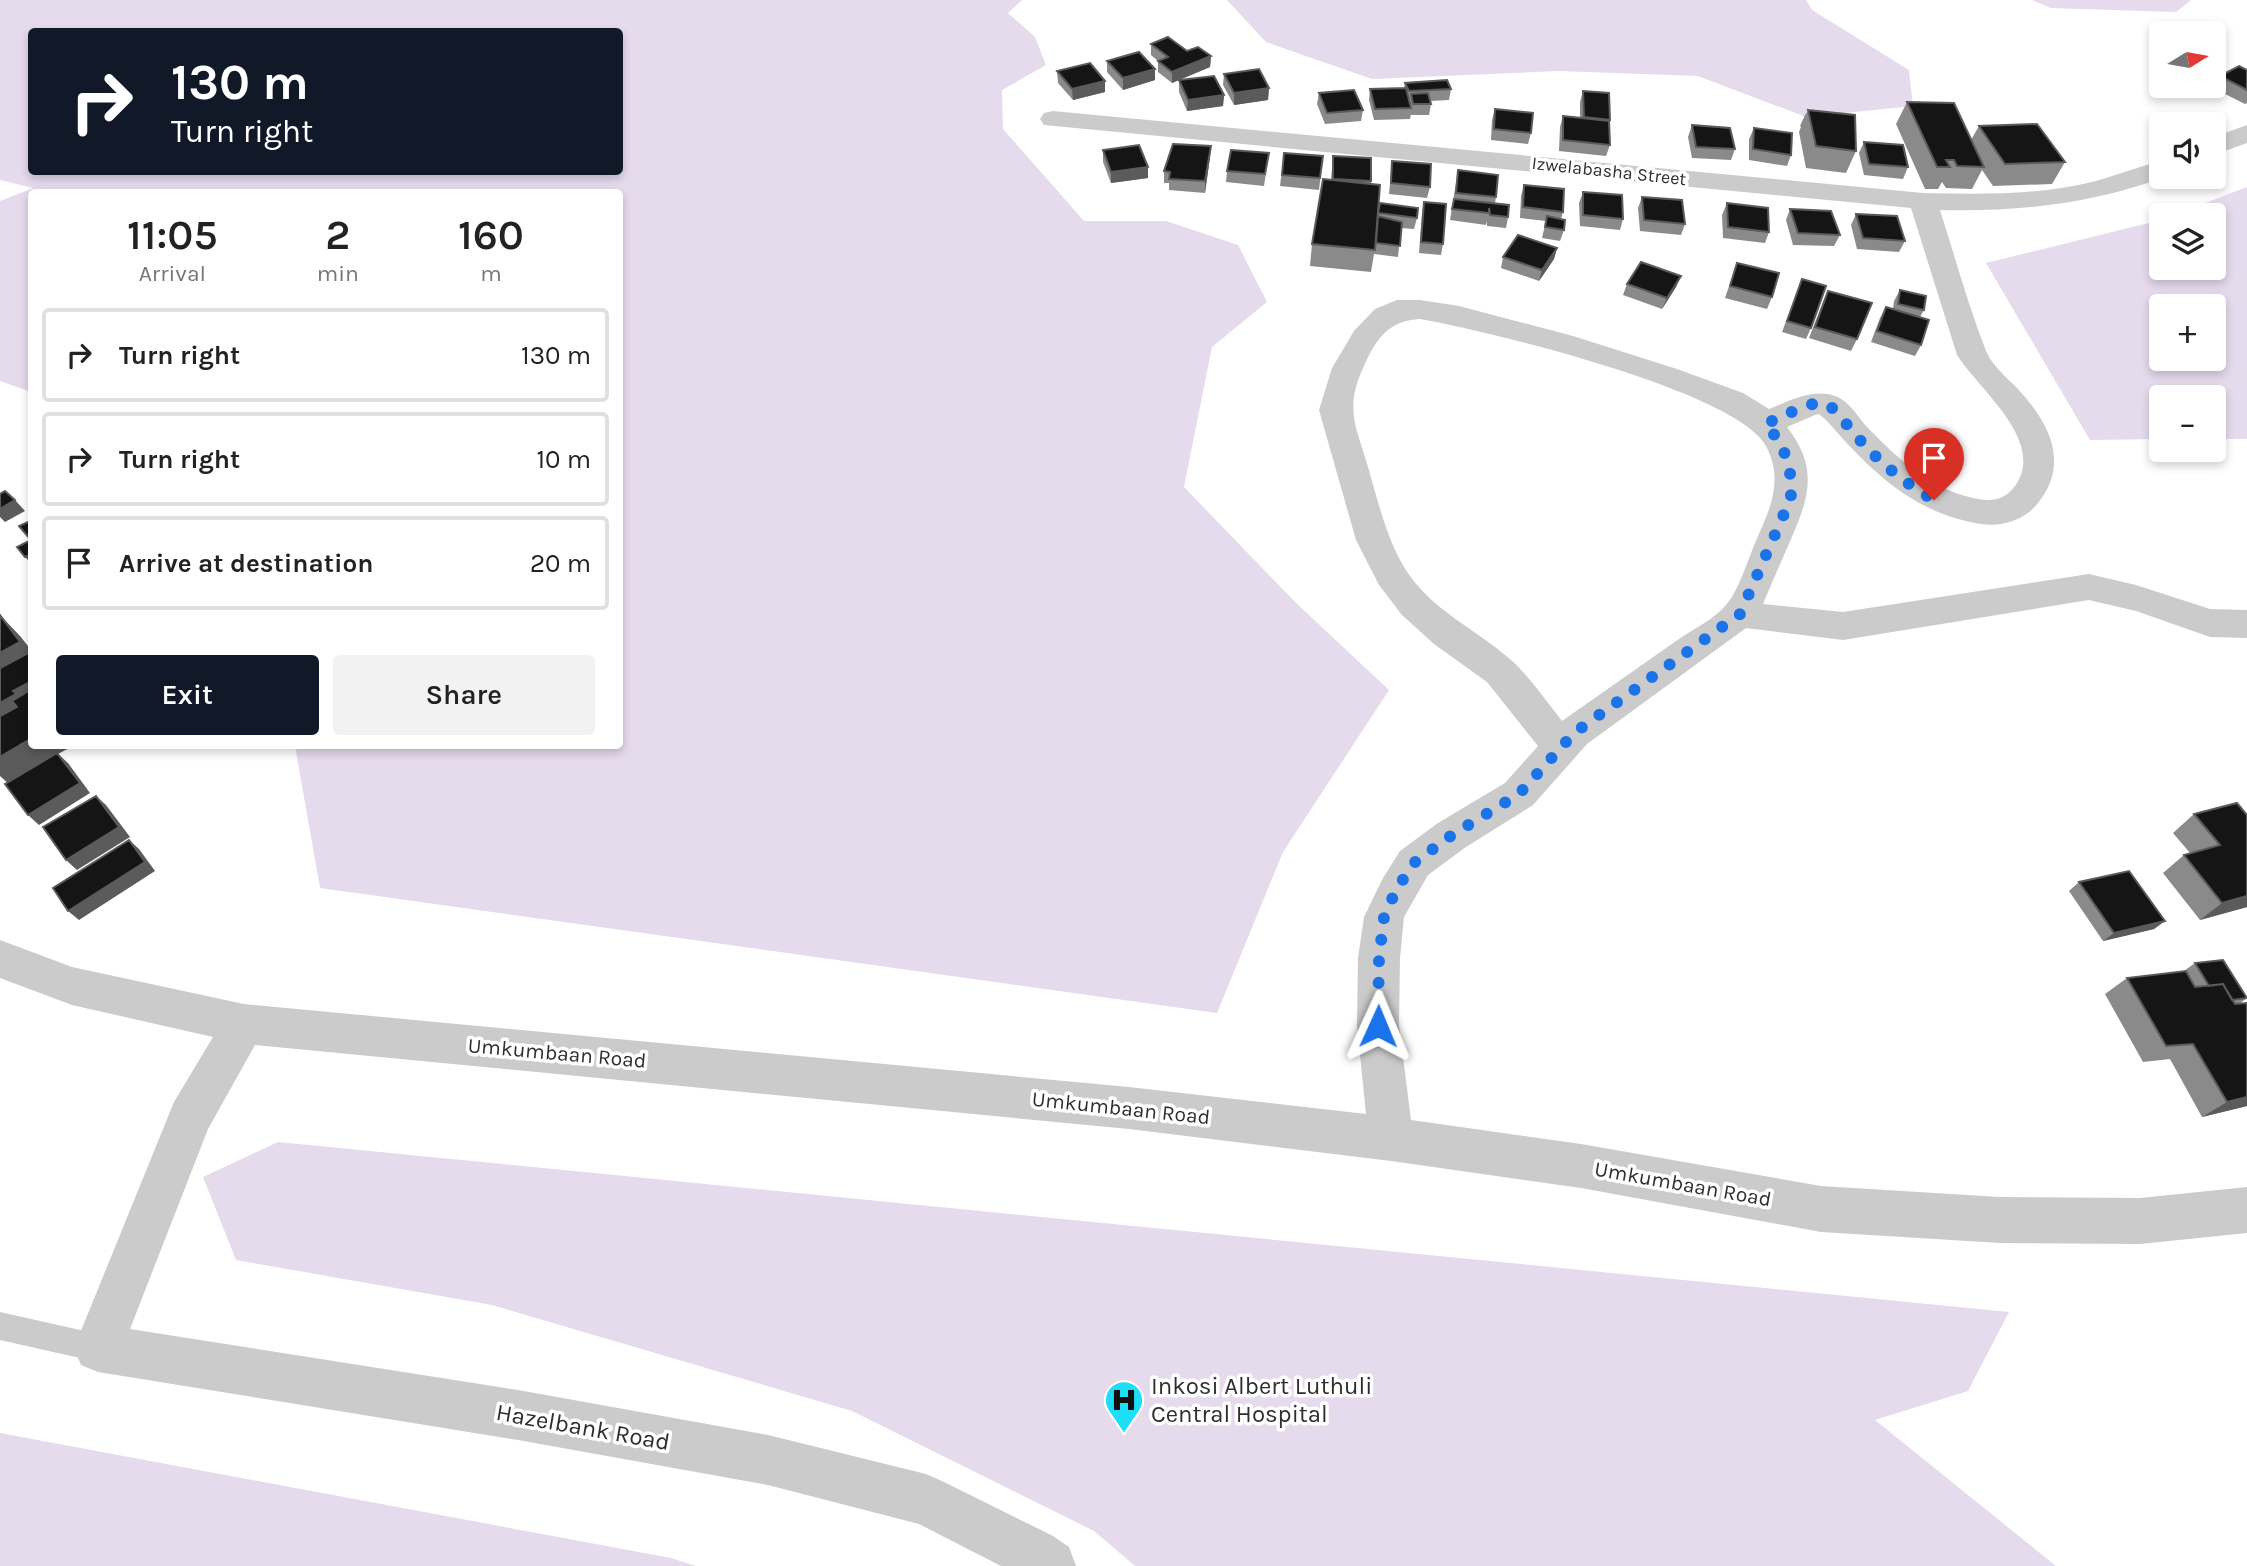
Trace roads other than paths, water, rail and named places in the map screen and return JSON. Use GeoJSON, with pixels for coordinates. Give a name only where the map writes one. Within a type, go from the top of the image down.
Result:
{"type":"FeatureCollection","features":[{"type":"Feature","properties":{"kind":"street","name":"Izwelabasha Street"},"geometry":{"type":"LineString","coordinates":[[1053,119],[1923,201],[2001,204],[2044,201],[2092,191],[2149,173]]}},
{"type":"Feature","properties":{"kind":"street"},"geometry":{"type":"LineString","coordinates":[[2226,142],[2247,133]]}},
{"type":"Feature","properties":{"kind":"street"},"geometry":{"type":"LineString","coordinates":[[1765,424],[1811,404],[1824,404],[1838,413],[1888,469],[1911,487],[1934,500],[1964,509],[1987,513],[2002,512],[2017,505],[2032,491],[2039,468],[2040,449],[2034,431],[2021,412],[1978,366],[1972,355],[1923,201]]}},
{"type":"Feature","properties":{"kind":"street"},"geometry":{"type":"LineString","coordinates":[[1391,1139],[1378,1026],[1379,958],[1384,917],[1396,890],[1414,863],[1452,835],[1519,794],[1574,733],[1740,614],[1791,498],[1790,473],[1782,444],[1765,424],[1735,402],[1701,388],[1557,341],[1426,309],[1399,309],[1387,314],[1365,337],[1336,395],[1335,410],[1373,540],[1391,576],[1414,606],[1447,634],[1479,654],[1500,672],[1561,747]]}},
{"type":"Feature","properties":{"kind":"street"},"geometry":{"type":"LineString","coordinates":[[1740,614],[1843,626],[2089,587],[2119,593],[2203,622],[2238,626],[2247,624]]}},
{"type":"Feature","properties":{"kind":"street","name":"Umkumbaan Road"},"geometry":{"type":"LineString","coordinates":[[0,959],[72,986],[244,1024],[1129,1108],[1391,1139],[1581,1166],[1821,1209],[2000,1220],[2128,1221],[2247,1210]]}},
{"type":"Feature","properties":{"kind":"street"},"geometry":{"type":"LineString","coordinates":[[98,1348],[190,1117],[244,1024]]}},
{"type":"Feature","properties":{"kind":"street","name":"Hazelbank Road"},"geometry":{"type":"LineString","coordinates":[[98,1348],[518,1415],[768,1460],[926,1500],[1034,1555],[1050,1566]]}},
{"type":"Feature","properties":{"kind":"lane","name":"Hazelbank Road"},"geometry":{"type":"LineString","coordinates":[[0,1326],[98,1348]]}},
{"type":"Feature","properties":{"kind":"place","name":"Inkosi Albert Luthuli Central Hospital"},"geometry":{"type":"Point","coordinates":[1124,1434]}}]}
